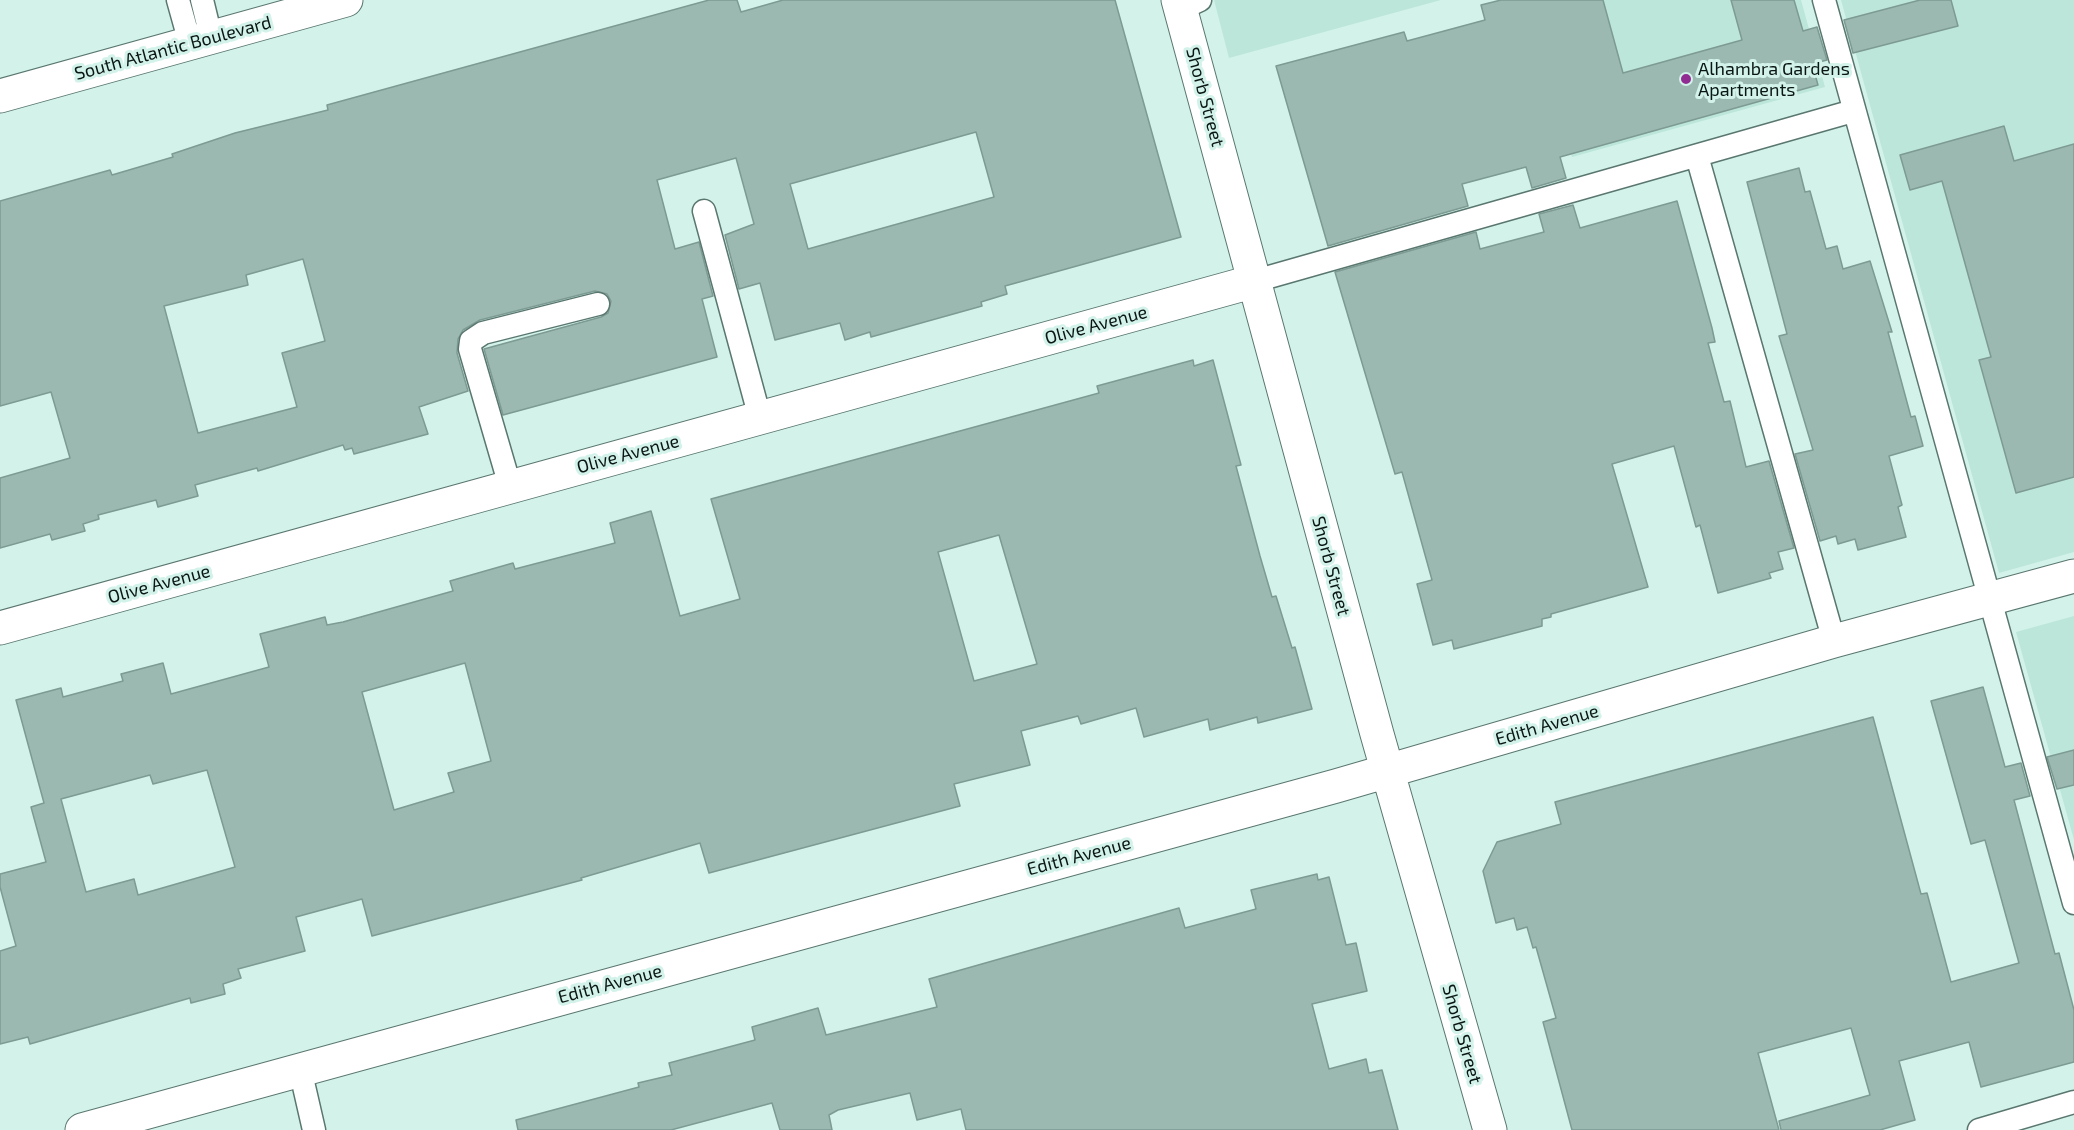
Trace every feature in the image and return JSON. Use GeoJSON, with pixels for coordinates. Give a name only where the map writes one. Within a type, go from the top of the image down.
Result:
{"type":"FeatureCollection","features":[{"type":"Feature","properties":{"kind":"street","name":"South Atlantic Boulevard"},"geometry":{"type":"LineString","coordinates":[[0,96],[346,0]]}},
{"type":"Feature","properties":{"kind":"street","name":"Shorb Street"},"geometry":{"type":"LineString","coordinates":[[1186,3],[1255,281],[1387,772],[1490,1130]]}},
{"type":"Feature","properties":{"kind":"street","name":"Olive Avenue"},"geometry":{"type":"LineString","coordinates":[[0,628],[1255,281]]}},
{"type":"Feature","properties":{"kind":"street","name":"Edith Avenue"},"geometry":{"type":"LineString","coordinates":[[82,1130],[1387,772],[1834,640],[2074,576]]}},
{"type":"Feature","properties":{"kind":"lane"},"geometry":{"type":"LineString","coordinates":[[178,0],[201,40]]}},
{"type":"Feature","properties":{"kind":"lane"},"geometry":{"type":"LineString","coordinates":[[201,40],[202,0]]}},
{"type":"Feature","properties":{"kind":"lane"},"geometry":{"type":"LineString","coordinates":[[1824,0],[2074,903]]}},
{"type":"Feature","properties":{"kind":"lane"},"geometry":{"type":"LineString","coordinates":[[1255,281],[1853,111]]}},
{"type":"Feature","properties":{"kind":"lane"},"geometry":{"type":"LineString","coordinates":[[1697,156],[1834,640]]}},
{"type":"Feature","properties":{"kind":"lane"},"geometry":{"type":"LineString","coordinates":[[704,211],[760,418]]}},
{"type":"Feature","properties":{"kind":"lane"},"geometry":{"type":"LineString","coordinates":[[510,486],[470,349],[471,341],[483,333],[598,304]]}},
{"type":"Feature","properties":{"kind":"lane"},"geometry":{"type":"LineString","coordinates":[[300,1069],[314,1130]]}},
{"type":"Feature","properties":{"kind":"lane"},"geometry":{"type":"LineString","coordinates":[[1980,1130],[2074,1102]]}},
{"type":"Feature","properties":{"kind":"shaded area"},"geometry":{"type":"Polygon","coordinates":[[[1214,0],[1441,0],[1229,58],[1214,0]]]}},
{"type":"Feature","properties":{"kind":"shaded area","name":"Alhambra Gardens Apartments"},"geometry":{"type":"Polygon","coordinates":[[[1527,0],[1801,0],[1825,87],[1572,157],[1527,0]]]}},
{"type":"Feature","properties":{"kind":"shaded area"},"geometry":{"type":"Polygon","coordinates":[[[1841,0],[2074,0],[2074,552],[1999,573],[1841,0]]]}},
{"type":"Feature","properties":{"kind":"shaded area"},"geometry":{"type":"Polygon","coordinates":[[[2074,616],[2074,840],[2016,632],[2074,616]]]}},
{"type":"Feature","properties":{"kind":"building"},"geometry":{"type":"Polygon","coordinates":[[[709,0],[737,0],[741,12],[783,0],[1115,0],[1181,237],[1005,286],[1007,294],[981,302],[982,306],[871,337],[870,332],[845,340],[840,323],[775,340],[760,283],[739,289],[725,235],[754,224],[736,158],[657,180],[675,249],[699,242],[713,296],[702,299],[717,357],[503,415],[484,349],[601,317],[608,313],[611,301],[607,294],[595,291],[480,320],[463,330],[458,339],[457,353],[468,391],[419,407],[428,434],[354,454],[352,448],[345,450],[343,445],[258,471],[257,468],[195,485],[198,496],[158,507],[156,500],[98,515],[99,519],[83,524],[85,531],[52,540],[50,534],[0,548],[0,478],[70,458],[51,392],[0,406],[0,201],[110,170],[112,175],[173,157],[172,154],[235,133],[328,110],[327,105],[709,0]],[[976,132],[790,184],[808,249],[994,197],[976,132]],[[303,259],[246,275],[248,285],[164,306],[198,433],[297,407],[282,353],[325,341],[303,259]]]}},
{"type":"Feature","properties":{"kind":"building"},"geometry":{"type":"Polygon","coordinates":[[[1501,0],[1603,0],[1623,73],[1742,40],[1731,0],[1794,0],[1803,31],[1817,27],[1827,60],[1812,64],[1818,85],[1560,157],[1566,178],[1532,188],[1526,167],[1462,184],[1468,206],[1328,246],[1276,66],[1404,32],[1407,41],[1485,20],[1481,5],[1501,0]]]}},
{"type":"Feature","properties":{"kind":"building"},"geometry":{"type":"Polygon","coordinates":[[[1920,0],[1951,0],[1958,26],[1853,53],[1844,20],[1920,0]]]}},
{"type":"Feature","properties":{"kind":"building"},"geometry":{"type":"Polygon","coordinates":[[[2004,126],[2014,161],[2074,144],[2074,477],[2016,493],[1979,360],[1991,357],[1942,181],[1910,190],[1900,155],[2004,126]]]}},
{"type":"Feature","properties":{"kind":"building"},"geometry":{"type":"Polygon","coordinates":[[[1799,168],[1805,192],[1810,191],[1826,249],[1837,246],[1843,269],[1870,261],[1892,332],[1888,332],[1911,417],[1915,416],[1923,446],[1889,456],[1902,505],[1898,507],[1906,537],[1858,550],[1855,539],[1838,544],[1836,536],[1820,541],[1795,454],[1813,450],[1779,336],[1787,334],[1747,182],[1799,168]]]}},
{"type":"Feature","properties":{"kind":"building"},"geometry":{"type":"Polygon","coordinates":[[[1677,201],[1712,328],[1715,342],[1708,343],[1724,402],[1730,401],[1746,467],[1769,461],[1794,548],[1778,552],[1783,569],[1769,573],[1771,578],[1718,593],[1700,525],[1696,527],[1674,446],[1612,464],[1648,587],[1551,614],[1551,617],[1542,619],[1542,626],[1454,649],[1452,640],[1433,645],[1417,584],[1432,580],[1402,472],[1395,474],[1335,272],[1476,232],[1480,249],[1544,232],[1539,214],[1573,205],[1580,228],[1677,201]]]}},
{"type":"Feature","properties":{"kind":"building"},"geometry":{"type":"Polygon","coordinates":[[[1193,360],[1194,366],[1213,360],[1241,465],[1236,466],[1260,556],[1272,597],[1276,596],[1292,648],[1295,647],[1312,709],[1258,723],[1257,717],[1210,730],[1208,719],[1144,737],[1136,708],[1081,724],[1078,716],[1021,731],[1030,765],[954,784],[960,806],[709,873],[700,843],[581,878],[582,880],[372,936],[362,899],[296,917],[305,951],[238,969],[241,978],[223,984],[225,994],[191,1003],[190,998],[30,1044],[28,1037],[0,1044],[0,951],[16,946],[0,887],[0,874],[46,862],[31,807],[44,803],[16,700],[61,688],[63,697],[123,681],[121,674],[163,663],[171,694],[269,667],[260,634],[325,617],[327,625],[343,622],[453,591],[450,581],[513,563],[515,569],[615,543],[610,523],[651,511],[680,616],[740,599],[711,499],[1099,393],[1097,386],[1193,360]],[[999,535],[938,552],[974,681],[1037,664],[999,535]],[[465,663],[362,692],[394,810],[454,792],[448,773],[491,761],[465,663]],[[207,770],[153,784],[150,775],[61,799],[86,892],[134,879],[138,895],[235,867],[207,770]]]}},
{"type":"Feature","properties":{"kind":"building"},"geometry":{"type":"Polygon","coordinates":[[[1983,687],[2005,767],[2021,763],[2030,796],[2014,800],[2055,954],[2059,953],[2074,1010],[2074,1062],[1981,1087],[1969,1042],[1899,1061],[1915,1120],[1880,1130],[1781,1130],[1779,1121],[1870,1095],[1851,1028],[1758,1053],[1779,1130],[1572,1130],[1543,1022],[1556,1018],[1536,947],[1533,948],[1527,927],[1517,930],[1514,918],[1496,923],[1483,871],[1497,842],[1561,824],[1555,802],[1873,717],[1921,894],[1927,893],[1951,982],[2019,963],[1985,840],[1971,844],[1931,701],[1983,687]]]}},
{"type":"Feature","properties":{"kind":"building"},"geometry":{"type":"Polygon","coordinates":[[[2074,750],[2074,785],[2057,789],[2047,757],[2074,750]]]}},
{"type":"Feature","properties":{"kind":"building"},"geometry":{"type":"Polygon","coordinates":[[[1317,874],[1318,880],[1329,877],[1346,945],[1356,943],[1367,991],[1312,1004],[1329,1069],[1366,1059],[1369,1073],[1382,1070],[1398,1130],[966,1130],[961,1109],[917,1120],[910,1093],[838,1110],[829,1115],[832,1130],[780,1130],[772,1103],[671,1130],[518,1130],[516,1120],[639,1087],[638,1083],[672,1075],[669,1063],[755,1040],[752,1027],[818,1008],[826,1035],[937,1007],[929,979],[1179,908],[1185,928],[1256,909],[1251,890],[1317,874]]]}},
{"type":"Feature","properties":{"kind":"place","name":"Alhambra Gardens Apartments"},"geometry":{"type":"Point","coordinates":[1686,79]}}]}
